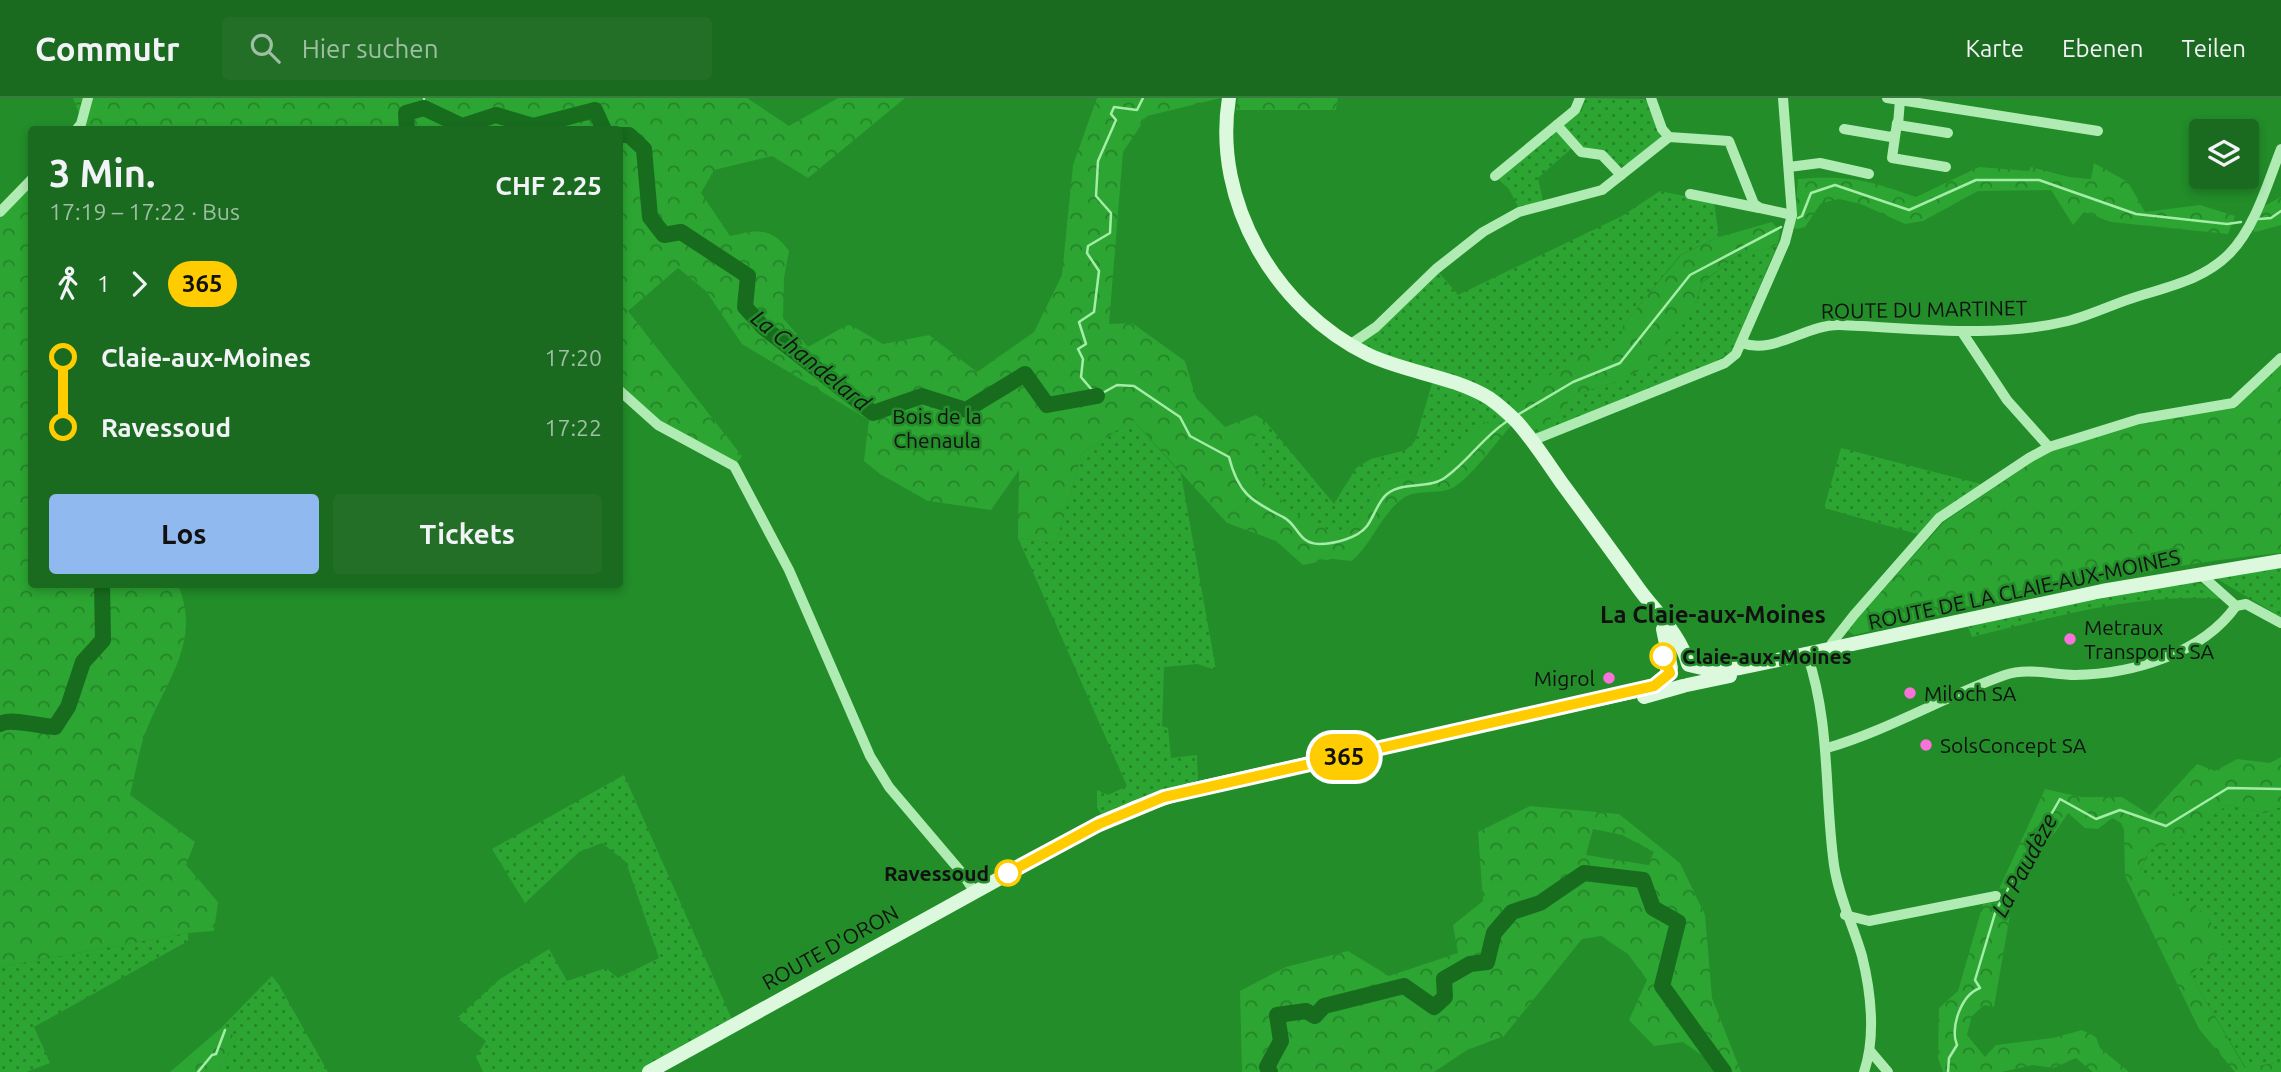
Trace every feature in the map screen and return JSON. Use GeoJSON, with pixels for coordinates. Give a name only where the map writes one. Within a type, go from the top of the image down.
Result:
{"type":"FeatureCollection","features":[{"type":"Feature","properties":{"kind":"main road"},"geometry":{"type":"LineString","coordinates":[[1228,98],[1227,153],[1244,222],[1262,257],[1284,289],[1312,316],[1351,344],[1384,361],[1471,389],[1504,410],[1531,441],[1653,608],[1681,648],[1693,676],[1685,685],[1674,683],[1667,639],[1653,608]]}},
{"type":"Feature","properties":{"kind":"main road","name":"ROUTE DE LA CLAIE-AUX-MOINES"},"geometry":{"type":"LineString","coordinates":[[1688,665],[1715,671],[1777,661],[2102,591],[2281,561]]}},
{"type":"Feature","properties":{"kind":"main road","name":"ROUTE DE LA CLAIE-AUX-MOINES"},"geometry":{"type":"LineString","coordinates":[[1475,729],[1619,703],[1685,685],[1728,677],[1777,661]]}},
{"type":"Feature","properties":{"kind":"main road"},"geometry":{"type":"LineString","coordinates":[[1670,671],[1679,663],[1688,665]]}},
{"type":"Feature","properties":{"kind":"main road","name":"ROUTE DE LA CLAIE-AUX-MOINES"},"geometry":{"type":"LineString","coordinates":[[1308,764],[1475,729],[1645,689],[1659,683],[1670,671]]}},
{"type":"Feature","properties":{"kind":"main road","name":"ROUTE D'ORON"},"geometry":{"type":"LineString","coordinates":[[649,1072],[1091,828],[1146,803],[1190,790],[1308,764]]}},
{"type":"Feature","properties":{"kind":"street"},"geometry":{"type":"LineString","coordinates":[[79,126],[88,98]]}},
{"type":"Feature","properties":{"kind":"street"},"geometry":{"type":"LineString","coordinates":[[1495,176],[1575,110],[1580,98]]}},
{"type":"Feature","properties":{"kind":"street"},"geometry":{"type":"LineString","coordinates":[[1651,98],[1662,129],[1668,137]]}},
{"type":"Feature","properties":{"kind":"street"},"geometry":{"type":"LineString","coordinates":[[1531,441],[1726,363],[1742,343],[1785,242],[1792,215],[1782,117],[1783,98]]}},
{"type":"Feature","properties":{"kind":"street"},"geometry":{"type":"LineString","coordinates":[[1886,98],[2098,131]]}},
{"type":"Feature","properties":{"kind":"street"},"geometry":{"type":"LineString","coordinates":[[1900,100],[1892,158],[1946,167]]}},
{"type":"Feature","properties":{"kind":"street"},"geometry":{"type":"LineString","coordinates":[[1557,125],[1581,152],[1602,155],[1621,175]]}},
{"type":"Feature","properties":{"kind":"street"},"geometry":{"type":"LineString","coordinates":[[1844,129],[1891,137],[1896,129]]}},
{"type":"Feature","properties":{"kind":"street"},"geometry":{"type":"LineString","coordinates":[[1896,129],[1948,133]]}},
{"type":"Feature","properties":{"kind":"street"},"geometry":{"type":"LineString","coordinates":[[1351,344],[1376,327],[1436,269],[1483,232],[1520,212],[1602,190],[1668,137],[1729,141],[1750,199],[1760,208]]}},
{"type":"Feature","properties":{"kind":"street","name":"ROUTE DU MARTINET"},"geometry":{"type":"LineString","coordinates":[[1742,343],[1760,347],[1804,331],[1835,325],[1962,332],[2002,331],[2070,321],[2211,270],[2232,252],[2244,233],[2281,149]]}},
{"type":"Feature","properties":{"kind":"street"},"geometry":{"type":"LineString","coordinates":[[1789,167],[1820,163],[1869,174]]}},
{"type":"Feature","properties":{"kind":"street"},"geometry":{"type":"LineString","coordinates":[[0,212],[28,183]]}},
{"type":"Feature","properties":{"kind":"street"},"geometry":{"type":"LineString","coordinates":[[1690,194],[1792,215]]}},
{"type":"Feature","properties":{"kind":"street"},"geometry":{"type":"LineString","coordinates":[[1962,332],[2007,400],[2049,447]]}},
{"type":"Feature","properties":{"kind":"street"},"geometry":{"type":"LineString","coordinates":[[1830,649],[1854,615],[1939,518],[2029,458],[2049,447],[2139,419],[2233,402],[2281,358]]}},
{"type":"Feature","properties":{"kind":"street"},"geometry":{"type":"LineString","coordinates":[[623,394],[658,425],[734,466],[789,570],[870,756],[889,787],[974,891]]}},
{"type":"Feature","properties":{"kind":"street"},"geometry":{"type":"LineString","coordinates":[[2200,574],[2236,606]]}},
{"type":"Feature","properties":{"kind":"street"},"geometry":{"type":"LineString","coordinates":[[1827,748],[2008,674],[2105,672],[2138,665],[2191,647],[2224,623],[2236,606],[2246,604],[2281,623]]}},
{"type":"Feature","properties":{"kind":"street"},"geometry":{"type":"LineString","coordinates":[[1807,654],[1820,693],[1827,748],[1834,861],[1845,915],[1862,957],[1872,1032],[1871,1052],[1864,1072]]}},
{"type":"Feature","properties":{"kind":"street"},"geometry":{"type":"LineString","coordinates":[[1845,915],[1869,921],[1996,895]]}},
{"type":"Feature","properties":{"kind":"street"},"geometry":{"type":"LineString","coordinates":[[1871,1052],[1888,1072]]}},
{"type":"Feature","properties":{"kind":"green space","name":"Bois de la Chenaula"},"geometry":{"type":"Polygon","coordinates":[[[73,98],[747,98],[789,126],[838,98],[905,98],[808,178],[772,156],[714,170],[701,193],[730,236],[763,232],[776,237],[789,251],[784,278],[783,318],[808,347],[849,324],[883,344],[929,335],[977,372],[1034,332],[1062,275],[1073,165],[1097,98],[1221,98],[1147,116],[1123,152],[1109,324],[1132,323],[1185,361],[1196,398],[1225,427],[1256,415],[1266,422],[1249,444],[1263,457],[1255,473],[1294,512],[1328,530],[1343,533],[1358,521],[1380,482],[1424,474],[1441,466],[1484,422],[1509,428],[1475,468],[1454,487],[1414,494],[1402,499],[1388,513],[1352,561],[1332,559],[1303,565],[1276,541],[1227,523],[1133,420],[1082,453],[1056,543],[1018,538],[1019,470],[991,510],[928,501],[880,474],[864,461],[869,420],[742,344],[706,291],[678,268],[628,311],[742,456],[734,466],[658,425],[623,394],[623,126],[84,126],[73,98]]]}},
{"type":"Feature","properties":{"kind":"green space"},"geometry":{"type":"Polygon","coordinates":[[[1238,98],[1338,98],[1336,110],[1236,110],[1238,98]]]}},
{"type":"Feature","properties":{"kind":"green space"},"geometry":{"type":"Polygon","coordinates":[[[1585,98],[1644,99],[1651,105],[1662,139],[1628,165],[1617,165],[1573,141],[1564,125],[1582,111],[1585,98]]]}},
{"type":"Feature","properties":{"kind":"green space"},"geometry":{"type":"Polygon","coordinates":[[[1557,130],[1572,148],[1538,178],[1543,201],[1519,209],[1509,189],[1497,178],[1557,130]]]}},
{"type":"Feature","properties":{"kind":"green space"},"geometry":{"type":"Polygon","coordinates":[[[2094,163],[2128,182],[2145,212],[2200,205],[2235,216],[2228,234],[2111,222],[2084,212],[2073,225],[2051,190],[1978,191],[1923,221],[1905,224],[1861,204],[1839,199],[1821,203],[1805,227],[1794,230],[1798,179],[1858,180],[1916,197],[1979,167],[2029,171],[2031,167],[2069,177],[2091,179],[2094,163]]]}},
{"type":"Feature","properties":{"kind":"green space"},"geometry":{"type":"Polygon","coordinates":[[[28,188],[28,588],[179,588],[186,623],[180,657],[145,734],[130,795],[195,842],[186,865],[218,902],[214,931],[188,933],[0,967],[0,217],[28,188]]]}},
{"type":"Feature","properties":{"kind":"green space"},"geometry":{"type":"Polygon","coordinates":[[[1660,191],[1714,202],[1719,237],[1680,255],[1624,324],[1617,352],[1581,352],[1543,426],[1577,394],[1618,381],[1694,308],[1702,283],[1739,254],[1771,248],[1778,243],[1732,351],[1717,361],[1531,441],[1518,424],[1509,428],[1484,423],[1449,460],[1433,471],[1380,482],[1358,521],[1343,533],[1318,529],[1293,512],[1255,473],[1249,444],[1266,422],[1334,504],[1356,468],[1371,459],[1406,450],[1415,441],[1434,377],[1351,344],[1436,269],[1458,295],[1622,216],[1660,191]]]}},
{"type":"Feature","properties":{"kind":"green space"},"geometry":{"type":"Polygon","coordinates":[[[2281,197],[2281,225],[2248,234],[2262,207],[2281,197]]]}},
{"type":"Feature","properties":{"kind":"green space"},"geometry":{"type":"Polygon","coordinates":[[[1772,222],[1780,232],[1778,243],[1771,248],[1739,254],[1702,282],[1694,308],[1651,365],[1618,381],[1577,394],[1543,426],[1518,424],[1504,409],[1581,352],[1616,352],[1624,324],[1681,255],[1719,237],[1772,222]]]}},
{"type":"Feature","properties":{"kind":"green space"},"geometry":{"type":"Polygon","coordinates":[[[2281,365],[2281,553],[2120,576],[1854,635],[1847,630],[1944,522],[2044,454],[2140,422],[2235,406],[2281,365]]]}},
{"type":"Feature","properties":{"kind":"green space"},"geometry":{"type":"Polygon","coordinates":[[[1133,420],[1181,474],[1216,670],[1197,664],[1164,667],[1162,726],[1168,728],[1171,758],[1197,755],[1198,780],[1103,817],[1097,808],[1097,790],[1108,795],[1127,786],[1018,538],[1056,543],[1082,453],[1133,420]]]}},
{"type":"Feature","properties":{"kind":"green space"},"geometry":{"type":"Polygon","coordinates":[[[1841,448],[1981,484],[1935,516],[1921,535],[1824,508],[1841,448]]]}},
{"type":"Feature","properties":{"kind":"green space"},"geometry":{"type":"Polygon","coordinates":[[[2281,566],[2281,617],[2212,576],[2281,566]]]}},
{"type":"Feature","properties":{"kind":"green space"},"geometry":{"type":"Polygon","coordinates":[[[2179,581],[2202,584],[2221,599],[2189,598],[2127,603],[1972,637],[1967,625],[2179,581]]]}},
{"type":"Feature","properties":{"kind":"green space"},"geometry":{"type":"Polygon","coordinates":[[[2281,757],[2281,807],[2265,813],[2228,805],[2169,845],[2150,848],[2140,871],[2206,914],[2225,948],[2190,974],[2245,1068],[2281,1062],[2281,1072],[2235,1072],[2199,1029],[2125,876],[2124,830],[2121,823],[2112,818],[2098,829],[2085,828],[2068,813],[2018,887],[1999,889],[2045,789],[2081,797],[2122,797],[2150,815],[2197,764],[2215,771],[2237,759],[2270,763],[2281,757]]]}},
{"type":"Feature","properties":{"kind":"green space"},"geometry":{"type":"Polygon","coordinates":[[[624,775],[734,1024],[649,1072],[483,1072],[476,1057],[486,1041],[457,1018],[500,979],[549,949],[567,981],[606,968],[618,978],[659,958],[626,862],[602,843],[579,852],[525,903],[492,849],[624,775]]]}},
{"type":"Feature","properties":{"kind":"green space"},"geometry":{"type":"Polygon","coordinates":[[[2228,805],[2265,813],[2281,807],[2281,1062],[2246,1068],[2190,974],[2225,947],[2140,872],[2150,848],[2169,844],[2228,805]]]}},
{"type":"Feature","properties":{"kind":"green space"},"geometry":{"type":"Polygon","coordinates":[[[1530,806],[1619,814],[1680,863],[1705,915],[1712,998],[1741,1072],[1718,1072],[1713,1063],[1683,1042],[1654,1046],[1629,1020],[1647,980],[1628,954],[1601,936],[1582,939],[1504,1036],[1467,1050],[1434,1072],[1242,1072],[1240,991],[1286,967],[1348,951],[1389,976],[1458,953],[1453,925],[1483,901],[1478,832],[1530,806]],[[1593,829],[1586,855],[1648,865],[1654,852],[1622,835],[1593,829]]]}},
{"type":"Feature","properties":{"kind":"green space"},"geometry":{"type":"Polygon","coordinates":[[[2004,901],[2011,909],[1994,1007],[1984,1005],[1972,1016],[1967,1035],[1985,1057],[1996,1045],[2053,1038],[2082,1030],[2096,1037],[2100,1048],[2129,1072],[2093,1072],[2076,1058],[2053,1068],[2033,1065],[2001,1072],[1943,1072],[1938,1058],[1939,1008],[1958,991],[1983,904],[2004,901]]]}},
{"type":"Feature","properties":{"kind":"green space"},"geometry":{"type":"Polygon","coordinates":[[[188,933],[188,941],[34,1027],[50,1063],[26,1072],[0,1072],[0,967],[188,933]]]}},
{"type":"Feature","properties":{"kind":"green space"},"geometry":{"type":"Polygon","coordinates":[[[272,976],[328,1072],[218,1072],[237,1038],[221,1028],[272,976]]]}},
{"type":"Feature","properties":{"kind":"green space"},"geometry":{"type":"Polygon","coordinates":[[[221,1028],[237,1038],[218,1072],[170,1072],[221,1028]]]}},
{"type":"Feature","properties":{"kind":"waterway"},"geometry":{"type":"LineString","coordinates":[[1143,98],[1137,110],[1114,107],[1111,114],[1116,120],[1098,161],[1096,196],[1111,213],[1110,233],[1088,246],[1087,253],[1099,271],[1094,312],[1079,322],[1086,344],[1078,349],[1083,359],[1081,377],[1097,396],[1117,385],[1134,386],[1180,417],[1190,436],[1229,457],[1242,488],[1254,500],[1288,520],[1307,541],[1319,544],[1345,540],[1358,534],[1370,522],[1384,497],[1394,490],[1443,479],[1506,422]]}},
{"type":"Feature","properties":{"kind":"waterway","name":"La Chandelard"},"geometry":{"type":"LineString","coordinates":[[407,126],[406,113],[424,108],[462,126]]}},
{"type":"Feature","properties":{"kind":"waterway","name":"La Chandelard"},"geometry":{"type":"LineString","coordinates":[[533,126],[595,110],[602,126]]}},
{"type":"Feature","properties":{"kind":"waterway","name":"La Chandelard"},"geometry":{"type":"LineString","coordinates":[[462,126],[496,115],[533,126]]}},
{"type":"Feature","properties":{"kind":"waterway","name":"La Chandelard"},"geometry":{"type":"LineString","coordinates":[[623,135],[629,135],[644,149],[650,217],[664,235],[681,232],[748,276],[745,307],[763,327],[873,413],[922,396],[966,410],[1025,374],[1047,405],[1097,396]]}},
{"type":"Feature","properties":{"kind":"waterway"},"geometry":{"type":"LineString","coordinates":[[1798,218],[1802,216],[1811,193],[1835,185],[1909,210],[1976,180],[2039,180],[2136,214],[2227,224],[2241,222]]}},
{"type":"Feature","properties":{"kind":"waterway"},"geometry":{"type":"LineString","coordinates":[[2259,219],[2271,218],[2281,211]]}},
{"type":"Feature","properties":{"kind":"waterway"},"geometry":{"type":"LineString","coordinates":[[1519,414],[1573,382],[1620,363],[1690,275],[1781,227]]}},
{"type":"Feature","properties":{"kind":"waterway","name":"La Chandelard"},"geometry":{"type":"LineString","coordinates":[[0,724],[18,722],[55,727],[68,707],[83,662],[103,640],[102,588]]}},
{"type":"Feature","properties":{"kind":"waterway","name":"La Paudèze"},"geometry":{"type":"LineString","coordinates":[[1948,1072],[1949,1058],[1957,1045],[1956,1021],[1967,997],[1980,988],[1975,980],[1996,910],[2060,799],[2096,819],[2120,810],[2166,826],[2228,788],[2281,789]]}},
{"type":"Feature","properties":{"kind":"waterway","name":"La Paudèze"},"geometry":{"type":"LineString","coordinates":[[1270,1072],[1267,1067],[1281,1041],[1277,1015],[1306,1011],[1315,1016],[1324,1006],[1404,986],[1434,1007],[1445,997],[1444,979],[1470,964],[1487,962],[1494,933],[1512,912],[1540,903],[1584,873],[1643,880],[1653,908],[1678,922],[1662,986],[1724,1072]]}},
{"type":"Feature","properties":{"kind":"waterway"},"geometry":{"type":"LineString","coordinates":[[198,1072],[212,1055],[216,1054],[225,1030]]}},
{"type":"Feature","properties":{"kind":"bus line","name":"365"},"geometry":{"type":"LineString","coordinates":[[1008,873],[1099,824],[1164,797],[1475,729],[1654,686],[1670,673],[1669,664],[1663,656]]}},
{"type":"Feature","properties":{"kind":"place","name":"Metraux Transports SA"},"geometry":{"type":"Point","coordinates":[2070,639]}},
{"type":"Feature","properties":{"kind":"place","name":"Claie-aux-Moines"},"geometry":{"type":"Point","coordinates":[1663,656]}},
{"type":"Feature","properties":{"kind":"place","name":"Migrol"},"geometry":{"type":"Point","coordinates":[1609,678]}},
{"type":"Feature","properties":{"kind":"place","name":"Miloch SA"},"geometry":{"type":"Point","coordinates":[1910,693]}},
{"type":"Feature","properties":{"kind":"place","name":"SolsConcept SA"},"geometry":{"type":"Point","coordinates":[1926,745]}},
{"type":"Feature","properties":{"kind":"place","name":"Ravessoud"},"geometry":{"type":"Point","coordinates":[1008,873]}},
{"type":"Feature","properties":{"kind":"district","name":"La Claie-aux-Moines"},"geometry":{"type":"Point","coordinates":[1713,614]}}]}
